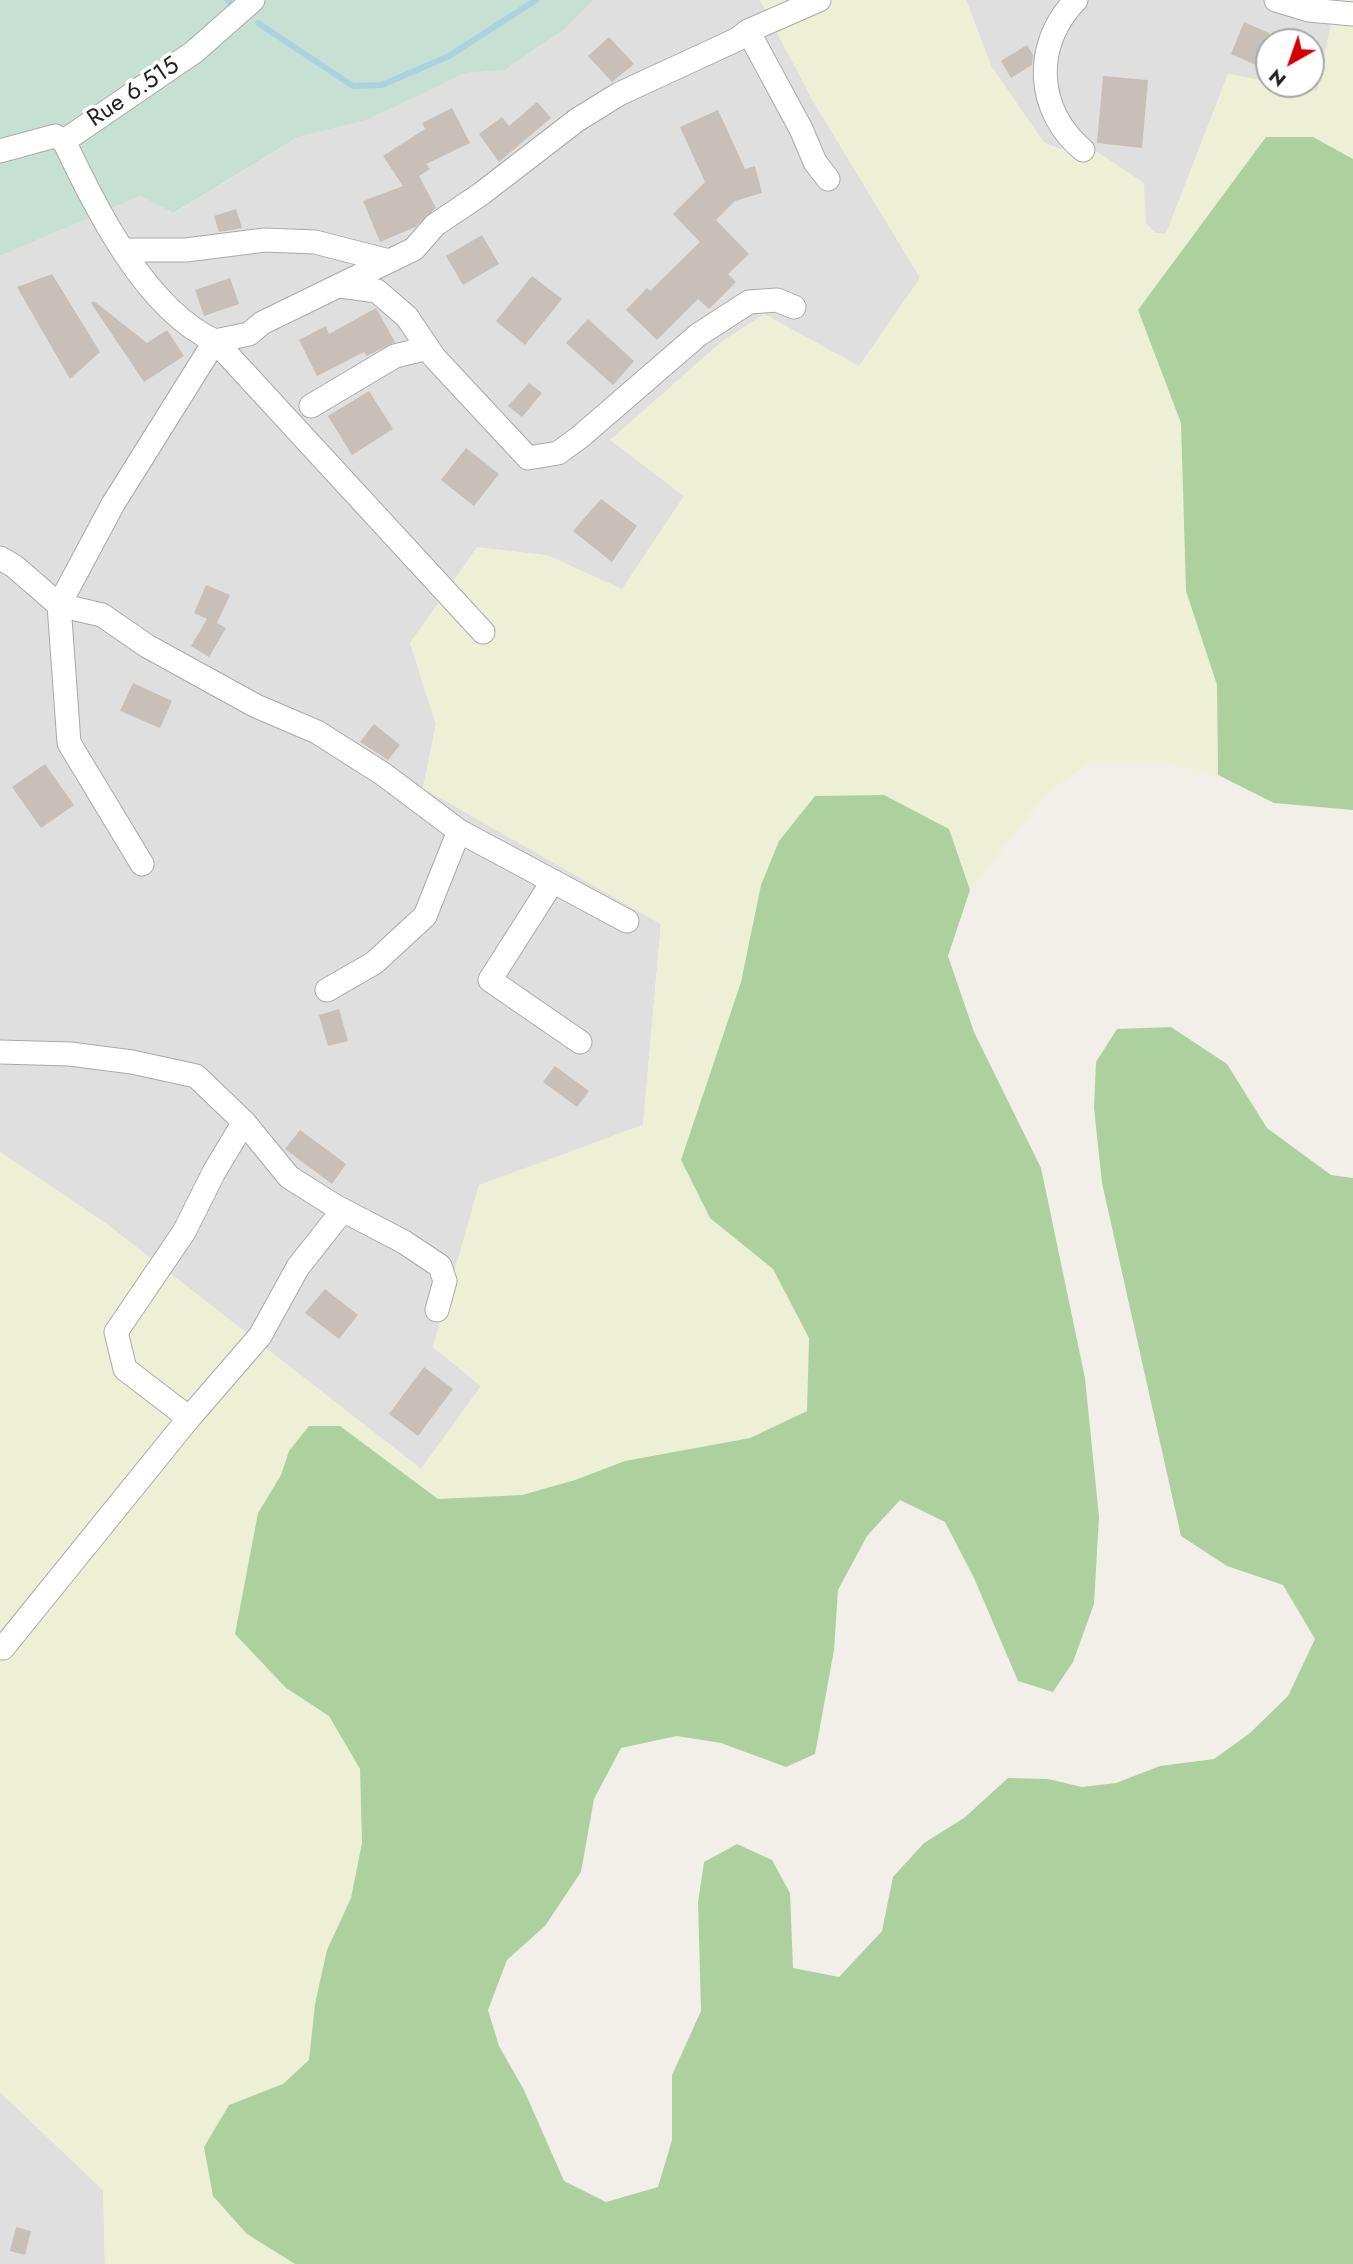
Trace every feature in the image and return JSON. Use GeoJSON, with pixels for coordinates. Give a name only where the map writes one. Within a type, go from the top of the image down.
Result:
{"type":"FeatureCollection","features":[{"type":"Feature","properties":{"kind":"street","name":"Rue 6.515"},"geometry":{"type":"LineString","coordinates":[[0,151],[55,136],[64,141],[194,52],[253,0]]}},
{"type":"Feature","properties":{"kind":"street"},"geometry":{"type":"LineString","coordinates":[[142,864],[69,743],[59,605],[113,504],[215,341],[249,334],[262,323],[414,248],[435,225],[481,194],[577,120],[619,94],[738,39],[748,31],[819,0]]}},
{"type":"Feature","properties":{"kind":"street"},"geometry":{"type":"LineString","coordinates":[[1076,0],[1063,13],[1045,53],[1047,98],[1063,134],[1083,150]]}},
{"type":"Feature","properties":{"kind":"street"},"geometry":{"type":"LineString","coordinates":[[1276,0],[1308,10],[1353,15]]}},
{"type":"Feature","properties":{"kind":"street"},"geometry":{"type":"LineString","coordinates":[[748,31],[801,129],[815,162],[828,179]]}},
{"type":"Feature","properties":{"kind":"street"},"geometry":{"type":"LineString","coordinates":[[64,141],[92,200],[164,305],[198,333],[215,341],[483,632]]}},
{"type":"Feature","properties":{"kind":"street"},"geometry":{"type":"LineString","coordinates":[[125,250],[186,250],[265,240],[315,242],[389,261]]}},
{"type":"Feature","properties":{"kind":"street"},"geometry":{"type":"LineString","coordinates":[[340,286],[377,291],[407,317],[428,348],[528,458],[558,453],[698,335],[749,302],[777,300],[793,307]]}},
{"type":"Feature","properties":{"kind":"street"},"geometry":{"type":"LineString","coordinates":[[311,407],[395,356],[428,348]]}},
{"type":"Feature","properties":{"kind":"street"},"geometry":{"type":"LineString","coordinates":[[0,558],[14,566],[59,605],[102,615],[148,646],[256,706],[317,732],[383,775],[459,831],[627,921]]}},
{"type":"Feature","properties":{"kind":"street"},"geometry":{"type":"LineString","coordinates":[[327,990],[374,963],[425,916],[459,831]]}},
{"type":"Feature","properties":{"kind":"street"},"geometry":{"type":"LineString","coordinates":[[553,881],[490,980],[580,1042]]}},
{"type":"Feature","properties":{"kind":"street"},"geometry":{"type":"LineString","coordinates":[[0,1052],[70,1054],[186,1072],[210,1086],[244,1122],[289,1178],[404,1242],[440,1266],[445,1281],[438,1310]]}},
{"type":"Feature","properties":{"kind":"street"},"geometry":{"type":"LineString","coordinates":[[189,1418],[125,1369],[116,1332],[184,1232],[214,1172],[244,1122]]}},
{"type":"Feature","properties":{"kind":"street"},"geometry":{"type":"LineString","coordinates":[[3,1648],[189,1418],[260,1336],[298,1267],[343,1210]]}},
{"type":"Feature","properties":{"kind":"shaded area"},"geometry":{"type":"Polygon","coordinates":[[[593,0],[760,0],[813,101],[921,278],[859,366],[610,439],[684,496],[622,590],[547,556],[410,643],[436,724],[423,788],[661,924],[643,1125],[479,1186],[433,1347],[481,1386],[421,1469],[108,1225],[0,1152],[0,256],[140,196],[175,213],[298,137],[367,120],[466,73],[505,70],[566,28],[593,0]]]}},
{"type":"Feature","properties":{"kind":"shaded area"},"geometry":{"type":"Polygon","coordinates":[[[966,0],[1332,0],[1335,5],[1325,53],[1325,28],[1255,28],[1255,79],[1228,74],[1166,234],[1155,233],[1072,153],[1044,143],[991,66],[966,0]]]}},
{"type":"Feature","properties":{"kind":"shaded area"},"geometry":{"type":"Polygon","coordinates":[[[0,2092],[103,2190],[105,2264],[0,2264],[0,2092]]]}},
{"type":"Feature","properties":{"kind":"green space"},"geometry":{"type":"Polygon","coordinates":[[[0,0],[593,0],[566,28],[505,70],[466,73],[367,120],[298,137],[174,213],[140,196],[0,256],[0,0]]]}},
{"type":"Feature","properties":{"kind":"green space"},"geometry":{"type":"Polygon","coordinates":[[[760,0],[966,0],[991,66],[1044,143],[1072,153],[1096,151],[1144,183],[1146,223],[1155,233],[1166,234],[1228,74],[1255,79],[1255,98],[1325,98],[1325,53],[1335,5],[1353,0],[1353,159],[1313,137],[1224,198],[1138,310],[1181,423],[1186,591],[1217,685],[1218,775],[1164,762],[1091,762],[1046,794],[970,890],[949,829],[761,885],[741,982],[703,1094],[710,1218],[773,1269],[809,1338],[807,1411],[750,1438],[625,1461],[575,1480],[522,1495],[438,1499],[340,1426],[289,1451],[281,1475],[258,1513],[235,1634],[286,1688],[329,1716],[360,1769],[362,1843],[351,1898],[327,1950],[315,2004],[309,2060],[283,2084],[229,2105],[247,2234],[295,2264],[105,2264],[103,2190],[0,2092],[0,1152],[108,1225],[421,1469],[481,1386],[433,1347],[479,1185],[643,1125],[661,924],[423,788],[436,724],[410,643],[477,547],[547,555],[622,589],[684,496],[610,440],[721,342],[764,314],[859,366],[920,278],[813,101],[760,0]]]}},
{"type":"Feature","properties":{"kind":"green space"},"geometry":{"type":"Polygon","coordinates":[[[1266,137],[1313,137],[1353,159],[1353,810],[1274,803],[1218,775],[1217,685],[1186,591],[1181,423],[1138,310],[1266,137]]]}},
{"type":"Feature","properties":{"kind":"green space"},"geometry":{"type":"Polygon","coordinates":[[[884,795],[949,829],[970,890],[948,956],[974,1032],[1041,1168],[1085,1378],[1099,1517],[1094,1604],[1073,1662],[1053,1692],[1018,1681],[974,1578],[945,1522],[900,1500],[867,1536],[838,1590],[834,1650],[815,1754],[786,1767],[721,1743],[677,1736],[621,1748],[594,1799],[581,1872],[545,1926],[507,1960],[488,2010],[499,2046],[524,2090],[564,2181],[606,2202],[658,2187],[672,2140],[672,2075],[701,2011],[698,1902],[704,1862],[737,1844],[772,1860],[790,1893],[793,1968],[839,1977],[882,1931],[893,1877],[924,1843],[964,1818],[1008,1778],[1048,1779],[1082,1787],[1116,1783],[1160,1766],[1214,1759],[1250,1733],[1288,1696],[1315,1639],[1283,1585],[1227,1566],[1181,1536],[1102,1183],[1094,1108],[1096,1062],[1117,1029],[1171,1027],[1227,1064],[1267,1128],[1331,1175],[1353,1178],[1353,2264],[295,2264],[247,2234],[213,2196],[204,2147],[229,2105],[283,2084],[309,2060],[315,2004],[327,1950],[351,1898],[362,1843],[360,1769],[329,1716],[286,1688],[235,1634],[258,1513],[281,1475],[289,1451],[309,1426],[340,1426],[438,1499],[522,1495],[575,1480],[625,1461],[750,1438],[807,1411],[809,1338],[773,1269],[710,1218],[681,1160],[741,982],[761,885],[779,841],[815,796],[884,795]]]}},
{"type":"Feature","properties":{"kind":"building"},"geometry":{"type":"Polygon","coordinates":[[[1244,22],[1258,28],[1255,28],[1255,65],[1231,54],[1244,22]]]}},
{"type":"Feature","properties":{"kind":"building"},"geometry":{"type":"Polygon","coordinates":[[[609,37],[634,64],[612,82],[588,56],[609,37]]]}},
{"type":"Feature","properties":{"kind":"building"},"geometry":{"type":"Polygon","coordinates":[[[1027,45],[1033,55],[1032,65],[1011,78],[1001,61],[1027,45]]]}},
{"type":"Feature","properties":{"kind":"building"},"geometry":{"type":"Polygon","coordinates":[[[1103,76],[1148,80],[1142,148],[1097,143],[1103,76]]]}},
{"type":"Feature","properties":{"kind":"building"},"geometry":{"type":"Polygon","coordinates":[[[537,102],[551,118],[499,162],[479,134],[502,117],[509,126],[537,102]]]}},
{"type":"Feature","properties":{"kind":"building"},"geometry":{"type":"Polygon","coordinates":[[[452,108],[470,143],[426,164],[430,169],[419,176],[436,208],[415,227],[380,242],[363,201],[403,186],[383,156],[425,129],[422,123],[452,108]]]}},
{"type":"Feature","properties":{"kind":"building"},"geometry":{"type":"Polygon","coordinates":[[[718,110],[745,169],[755,166],[762,193],[735,201],[716,220],[749,254],[728,274],[736,282],[709,309],[698,299],[657,340],[626,310],[647,288],[650,291],[700,242],[673,214],[705,182],[680,127],[718,110]]]}},
{"type":"Feature","properties":{"kind":"building"},"geometry":{"type":"Polygon","coordinates":[[[236,209],[242,228],[219,232],[214,216],[236,209]]]}},
{"type":"Feature","properties":{"kind":"building"},"geometry":{"type":"Polygon","coordinates":[[[482,235],[499,264],[463,285],[446,256],[482,235]]]}},
{"type":"Feature","properties":{"kind":"building"},"geometry":{"type":"Polygon","coordinates":[[[52,274],[100,352],[70,379],[17,287],[52,274]]]}},
{"type":"Feature","properties":{"kind":"building"},"geometry":{"type":"Polygon","coordinates":[[[532,276],[562,299],[525,345],[496,321],[532,276]]]}},
{"type":"Feature","properties":{"kind":"building"},"geometry":{"type":"Polygon","coordinates":[[[230,278],[239,304],[204,316],[195,290],[230,278]]]}},
{"type":"Feature","properties":{"kind":"building"},"geometry":{"type":"Polygon","coordinates":[[[94,301],[147,343],[167,330],[184,356],[144,382],[91,303],[94,301]]]}},
{"type":"Feature","properties":{"kind":"building"},"geometry":{"type":"Polygon","coordinates":[[[376,308],[395,342],[367,356],[364,352],[317,376],[299,340],[326,326],[329,334],[376,308]]]}},
{"type":"Feature","properties":{"kind":"building"},"geometry":{"type":"Polygon","coordinates":[[[588,319],[634,361],[613,385],[566,343],[588,319]]]}},
{"type":"Feature","properties":{"kind":"building"},"geometry":{"type":"Polygon","coordinates":[[[529,383],[542,393],[522,417],[508,406],[529,383]]]}},
{"type":"Feature","properties":{"kind":"building"},"geometry":{"type":"Polygon","coordinates":[[[369,391],[393,429],[352,455],[328,416],[369,391]]]}},
{"type":"Feature","properties":{"kind":"building"},"geometry":{"type":"Polygon","coordinates":[[[466,448],[499,474],[474,506],[441,480],[466,448]]]}},
{"type":"Feature","properties":{"kind":"building"},"geometry":{"type":"Polygon","coordinates":[[[601,499],[637,526],[612,562],[573,531],[601,499]]]}},
{"type":"Feature","properties":{"kind":"building"},"geometry":{"type":"Polygon","coordinates":[[[206,585],[230,595],[217,623],[226,628],[209,657],[191,646],[207,619],[194,613],[206,585]]]}},
{"type":"Feature","properties":{"kind":"building"},"geometry":{"type":"Polygon","coordinates":[[[133,683],[172,701],[160,728],[120,711],[133,683]]]}},
{"type":"Feature","properties":{"kind":"building"},"geometry":{"type":"Polygon","coordinates":[[[374,724],[400,745],[388,760],[360,742],[374,724]]]}},
{"type":"Feature","properties":{"kind":"building"},"geometry":{"type":"Polygon","coordinates":[[[45,764],[74,805],[41,828],[12,787],[45,764]]]}},
{"type":"Feature","properties":{"kind":"building"},"geometry":{"type":"Polygon","coordinates":[[[339,1009],[348,1041],[328,1046],[319,1015],[339,1009]]]}},
{"type":"Feature","properties":{"kind":"building"},"geometry":{"type":"Polygon","coordinates":[[[555,1066],[589,1091],[577,1107],[543,1082],[555,1066]]]}},
{"type":"Feature","properties":{"kind":"building"},"geometry":{"type":"Polygon","coordinates":[[[300,1130],[346,1164],[332,1184],[285,1149],[300,1130]]]}},
{"type":"Feature","properties":{"kind":"building"},"geometry":{"type":"Polygon","coordinates":[[[325,1289],[358,1315],[339,1339],[305,1313],[325,1289]]]}},
{"type":"Feature","properties":{"kind":"building"},"geometry":{"type":"Polygon","coordinates":[[[424,1367],[453,1389],[418,1436],[389,1414],[424,1367]]]}},
{"type":"Feature","properties":{"kind":"building"},"geometry":{"type":"Polygon","coordinates":[[[16,2227],[31,2231],[25,2255],[10,2251],[16,2227]]]}},
{"type":"Feature","properties":{"kind":"waterway"},"geometry":{"type":"LineString","coordinates":[[228,0],[234,8]]}},
{"type":"Feature","properties":{"kind":"waterway"},"geometry":{"type":"LineString","coordinates":[[258,23],[353,86],[382,85],[449,56],[536,0]]}}]}
